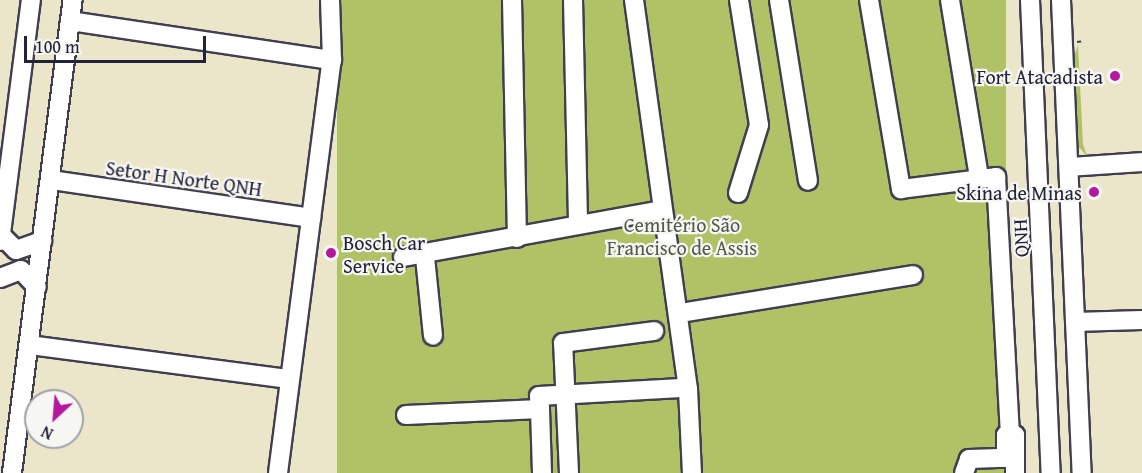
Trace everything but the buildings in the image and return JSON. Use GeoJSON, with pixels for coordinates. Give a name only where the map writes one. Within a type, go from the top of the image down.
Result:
{"type":"FeatureCollection","features":[{"type":"Feature","properties":{"kind":"street"},"geometry":{"type":"LineString","coordinates":[[0,241],[31,0]]}},
{"type":"Feature","properties":{"kind":"street"},"geometry":{"type":"LineString","coordinates":[[12,473],[73,0]]}},
{"type":"Feature","properties":{"kind":"street"},"geometry":{"type":"LineString","coordinates":[[278,473],[332,60],[330,0]]}},
{"type":"Feature","properties":{"kind":"street"},"geometry":{"type":"LineString","coordinates":[[512,0],[517,238]]}},
{"type":"Feature","properties":{"kind":"street"},"geometry":{"type":"LineString","coordinates":[[573,0],[578,222]]}},
{"type":"Feature","properties":{"kind":"street"},"geometry":{"type":"LineString","coordinates":[[634,0],[688,388],[692,473]]}},
{"type":"Feature","properties":{"kind":"street"},"geometry":{"type":"LineString","coordinates":[[738,193],[759,125],[739,0]]}},
{"type":"Feature","properties":{"kind":"street"},"geometry":{"type":"LineString","coordinates":[[779,0],[808,181]]}},
{"type":"Feature","properties":{"kind":"street"},"geometry":{"type":"LineString","coordinates":[[869,0],[901,189],[996,177],[1010,435]]}},
{"type":"Feature","properties":{"kind":"street"},"geometry":{"type":"LineString","coordinates":[[950,0],[980,178]]}},
{"type":"Feature","properties":{"kind":"street","name":"QNH"},"geometry":{"type":"LineString","coordinates":[[1030,0],[1047,328],[1051,473]]}},
{"type":"Feature","properties":{"kind":"street"},"geometry":{"type":"LineString","coordinates":[[1038,0],[1045,35],[1056,38],[1063,27]]}},
{"type":"Feature","properties":{"kind":"street"},"geometry":{"type":"LineString","coordinates":[[1061,0],[1082,473]]}},
{"type":"Feature","properties":{"kind":"street"},"geometry":{"type":"LineString","coordinates":[[70,21],[332,60]]}},
{"type":"Feature","properties":{"kind":"street"},"geometry":{"type":"LineString","coordinates":[[1034,72],[1041,60],[1054,65],[1056,93],[1066,118]]}},
{"type":"Feature","properties":{"kind":"street"},"geometry":{"type":"LineString","coordinates":[[1069,167],[1142,162]]}},
{"type":"Feature","properties":{"kind":"street","name":"Setor H Norte QNH"},"geometry":{"type":"LineString","coordinates":[[51,180],[311,219]]}},
{"type":"Feature","properties":{"kind":"street"},"geometry":{"type":"LineString","coordinates":[[403,257],[425,257],[517,238],[578,222],[657,211]]}},
{"type":"Feature","properties":{"kind":"street"},"geometry":{"type":"LineString","coordinates":[[1,235],[16,250],[42,241]]}},
{"type":"Feature","properties":{"kind":"street"},"geometry":{"type":"LineString","coordinates":[[425,257],[433,336]]}},
{"type":"Feature","properties":{"kind":"street"},"geometry":{"type":"LineString","coordinates":[[0,278],[21,270],[37,287]]}},
{"type":"Feature","properties":{"kind":"street"},"geometry":{"type":"LineString","coordinates":[[687,312],[913,276]]}},
{"type":"Feature","properties":{"kind":"street"},"geometry":{"type":"LineString","coordinates":[[1075,322],[1142,320]]}},
{"type":"Feature","properties":{"kind":"street"},"geometry":{"type":"LineString","coordinates":[[1047,328],[1058,386],[1072,389],[1078,380]]}},
{"type":"Feature","properties":{"kind":"street"},"geometry":{"type":"LineString","coordinates":[[569,473],[563,343],[654,331]]}},
{"type":"Feature","properties":{"kind":"street"},"geometry":{"type":"LineString","coordinates":[[30,345],[290,379]]}},
{"type":"Feature","properties":{"kind":"street"},"geometry":{"type":"LineString","coordinates":[[542,473],[539,396],[681,388]]}},
{"type":"Feature","properties":{"kind":"street"},"geometry":{"type":"LineString","coordinates":[[406,415],[540,409]]}},
{"type":"Feature","properties":{"kind":"street"},"geometry":{"type":"LineString","coordinates":[[1049,422],[1058,412],[1070,418],[1071,445],[1082,473]]}},
{"type":"Feature","properties":{"kind":"street"},"geometry":{"type":"LineString","coordinates":[[964,473],[969,459],[1006,458],[1005,435],[1015,435],[1016,473]]}},
{"type":"Feature","properties":{"kind":"path"},"geometry":{"type":"LineString","coordinates":[[1077,42],[1084,41]]}},
{"type":"Feature","properties":{"kind":"green space","name":"Cemitério São Francisco de Assis"},"geometry":{"type":"Polygon","coordinates":[[[337,0],[1006,0],[1006,473],[337,473],[337,0]]]}},
{"type":"Feature","properties":{"kind":"green space"},"geometry":{"type":"Polygon","coordinates":[[[1078,45],[1083,144],[1087,156],[1077,145],[1073,60],[1078,45]]]}},
{"type":"Feature","properties":{"kind":"place","name":"Fort Atacadista"},"geometry":{"type":"Point","coordinates":[1115,76]}},
{"type":"Feature","properties":{"kind":"place","name":"Skina de Minas"},"geometry":{"type":"Point","coordinates":[1094,192]}},
{"type":"Feature","properties":{"kind":"place","name":"Bosch Car Service"},"geometry":{"type":"Point","coordinates":[331,253]}}]}
